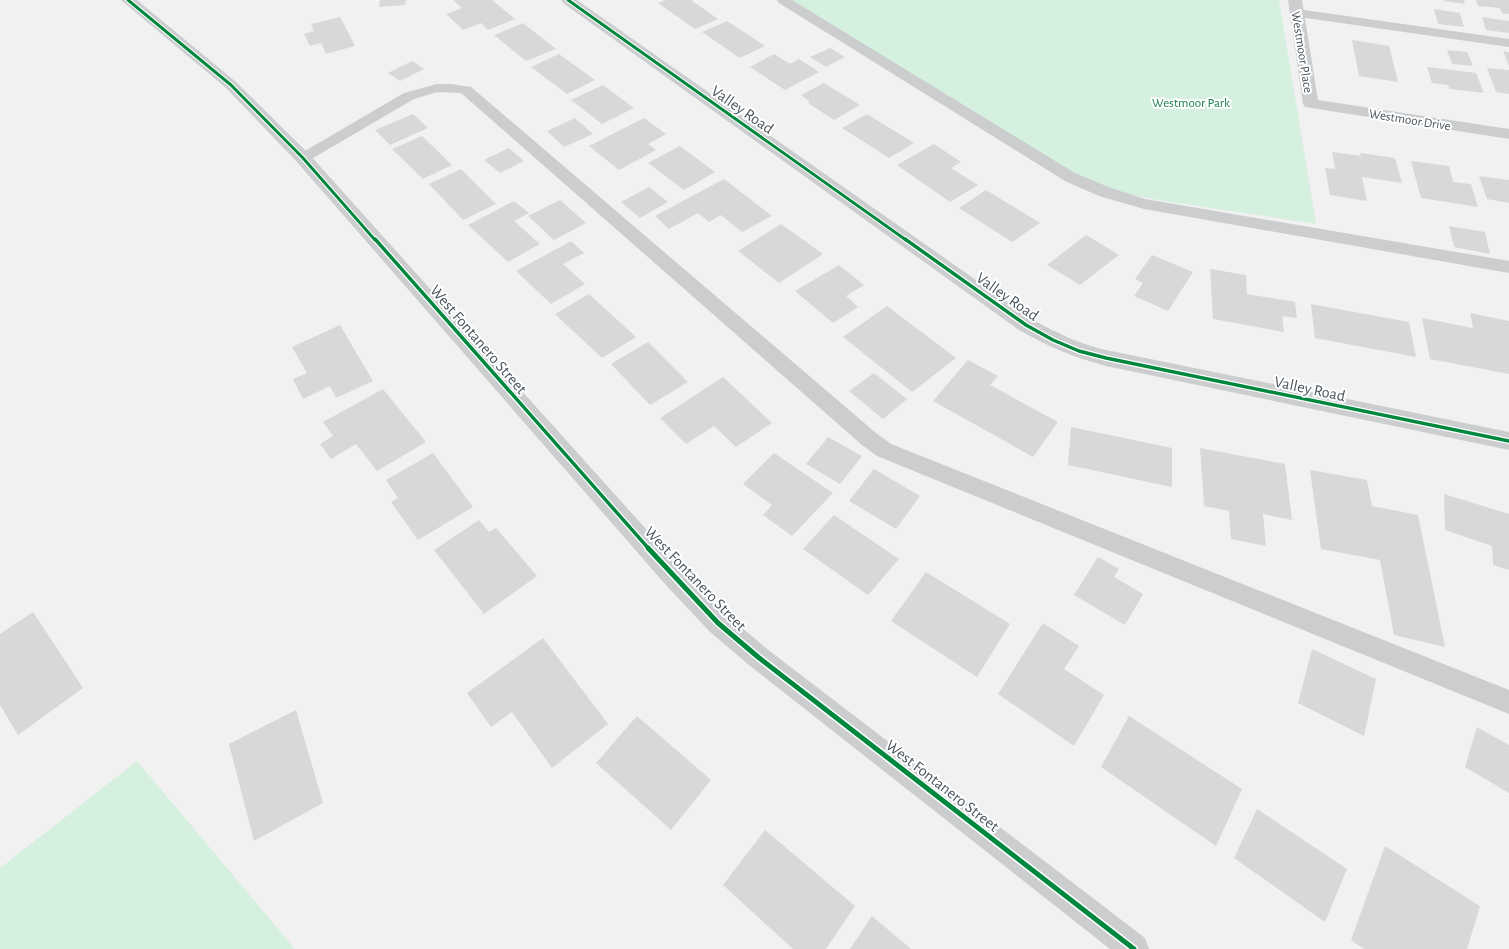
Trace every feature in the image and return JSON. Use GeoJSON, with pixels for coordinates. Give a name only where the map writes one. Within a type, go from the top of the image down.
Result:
{"type":"FeatureCollection","features":[{"type":"Feature","properties":{"kind":"street","name":"West Fontanero Street"},"geometry":{"type":"LineString","coordinates":[[128,0],[231,85],[303,158],[673,576],[718,623],[758,657],[1134,949]]}},
{"type":"Feature","properties":{"kind":"street","name":"Valley Road"},"geometry":{"type":"LineString","coordinates":[[568,0],[1026,325],[1053,340],[1079,351],[1106,358],[1509,441]]}},
{"type":"Feature","properties":{"kind":"street","name":"Westmoor Place"},"geometry":{"type":"LineString","coordinates":[[1296,6],[1311,104]]}},
{"type":"Feature","properties":{"kind":"street","name":"Westmoor Drive"},"geometry":{"type":"LineString","coordinates":[[1311,104],[1509,134]]}},
{"type":"Feature","properties":{"kind":"lane"},"geometry":{"type":"LineString","coordinates":[[783,0],[1070,177],[1105,192],[1144,204],[1509,267]]}},
{"type":"Feature","properties":{"kind":"lane"},"geometry":{"type":"LineString","coordinates":[[1296,6],[1509,43]]}},
{"type":"Feature","properties":{"kind":"lane"},"geometry":{"type":"LineString","coordinates":[[303,158],[409,96],[424,90],[446,87],[466,90],[869,439],[884,450],[1509,702]]}},
{"type":"Feature","properties":{"kind":"green space","name":"Westmoor Park"},"geometry":{"type":"Polygon","coordinates":[[[791,0],[1279,0],[1316,224],[1125,194],[1091,182],[1059,166],[791,0]]]}},
{"type":"Feature","properties":{"kind":"green space"},"geometry":{"type":"Polygon","coordinates":[[[137,761],[295,949],[0,949],[0,868],[137,761]]]}},
{"type":"Feature","properties":{"kind":"building"},"geometry":{"type":"Polygon","coordinates":[[[380,0],[406,0],[405,5],[379,7],[380,0]]]}},
{"type":"Feature","properties":{"kind":"building"},"geometry":{"type":"Polygon","coordinates":[[[453,0],[492,0],[515,19],[488,30],[481,23],[463,30],[446,14],[462,8],[453,0]]]}},
{"type":"Feature","properties":{"kind":"building"},"geometry":{"type":"Polygon","coordinates":[[[666,0],[691,0],[718,19],[695,29],[658,3],[666,0]]]}},
{"type":"Feature","properties":{"kind":"building"},"geometry":{"type":"Polygon","coordinates":[[[1464,0],[1465,4],[1444,1],[1464,0]]]}},
{"type":"Feature","properties":{"kind":"building"},"geometry":{"type":"Polygon","coordinates":[[[1476,0],[1509,0],[1509,14],[1502,13],[1500,8],[1478,6],[1476,0]]]}},
{"type":"Feature","properties":{"kind":"building"},"geometry":{"type":"Polygon","coordinates":[[[1434,9],[1460,13],[1464,27],[1438,24],[1434,9]]]}},
{"type":"Feature","properties":{"kind":"building"},"geometry":{"type":"Polygon","coordinates":[[[340,17],[355,46],[326,54],[321,43],[310,46],[304,34],[314,31],[311,24],[340,17]]]}},
{"type":"Feature","properties":{"kind":"building"},"geometry":{"type":"Polygon","coordinates":[[[1482,17],[1509,21],[1509,33],[1486,30],[1482,17]]]}},
{"type":"Feature","properties":{"kind":"building"},"geometry":{"type":"Polygon","coordinates":[[[727,21],[765,46],[740,58],[702,32],[727,21]]]}},
{"type":"Feature","properties":{"kind":"building"},"geometry":{"type":"Polygon","coordinates":[[[523,23],[556,49],[526,61],[494,35],[523,23]]]}},
{"type":"Feature","properties":{"kind":"building"},"geometry":{"type":"Polygon","coordinates":[[[1352,40],[1389,46],[1398,82],[1359,76],[1352,40]]]}},
{"type":"Feature","properties":{"kind":"building"},"geometry":{"type":"Polygon","coordinates":[[[830,48],[845,57],[826,67],[810,57],[830,48]]]}},
{"type":"Feature","properties":{"kind":"building"},"geometry":{"type":"Polygon","coordinates":[[[1447,50],[1467,52],[1473,66],[1452,64],[1447,50]]]}},
{"type":"Feature","properties":{"kind":"building"},"geometry":{"type":"Polygon","coordinates":[[[1503,51],[1509,52],[1509,66],[1503,51]]]}},
{"type":"Feature","properties":{"kind":"building"},"geometry":{"type":"Polygon","coordinates":[[[559,54],[595,80],[567,94],[531,67],[559,54]]]}},
{"type":"Feature","properties":{"kind":"building"},"geometry":{"type":"Polygon","coordinates":[[[774,54],[790,64],[799,59],[819,72],[785,90],[750,67],[774,54]]]}},
{"type":"Feature","properties":{"kind":"building"},"geometry":{"type":"Polygon","coordinates":[[[412,61],[424,69],[400,81],[388,73],[412,61]]]}},
{"type":"Feature","properties":{"kind":"building"},"geometry":{"type":"Polygon","coordinates":[[[1427,67],[1476,73],[1484,93],[1450,89],[1448,85],[1432,83],[1427,67]]]}},
{"type":"Feature","properties":{"kind":"building"},"geometry":{"type":"Polygon","coordinates":[[[1487,68],[1509,70],[1509,94],[1496,92],[1487,68]]]}},
{"type":"Feature","properties":{"kind":"building"},"geometry":{"type":"Polygon","coordinates":[[[824,83],[860,105],[834,120],[808,103],[810,102],[801,95],[824,83]]]}},
{"type":"Feature","properties":{"kind":"building"},"geometry":{"type":"Polygon","coordinates":[[[603,85],[634,108],[602,124],[571,100],[603,85]]]}},
{"type":"Feature","properties":{"kind":"building"},"geometry":{"type":"Polygon","coordinates":[[[413,114],[428,128],[390,145],[375,130],[413,114]]]}},
{"type":"Feature","properties":{"kind":"building"},"geometry":{"type":"Polygon","coordinates":[[[867,114],[914,143],[889,158],[842,128],[867,114]]]}},
{"type":"Feature","properties":{"kind":"building"},"geometry":{"type":"Polygon","coordinates":[[[575,118],[593,134],[564,147],[547,131],[575,118]]]}},
{"type":"Feature","properties":{"kind":"building"},"geometry":{"type":"Polygon","coordinates":[[[644,118],[666,134],[648,144],[656,150],[619,170],[589,146],[644,118]]]}},
{"type":"Feature","properties":{"kind":"building"},"geometry":{"type":"Polygon","coordinates":[[[422,136],[452,165],[423,179],[392,149],[422,136]]]}},
{"type":"Feature","properties":{"kind":"building"},"geometry":{"type":"Polygon","coordinates":[[[934,144],[961,162],[951,168],[978,185],[950,202],[897,165],[934,144]]]}},
{"type":"Feature","properties":{"kind":"building"},"geometry":{"type":"Polygon","coordinates":[[[680,146],[715,172],[684,190],[648,163],[680,146]]]}},
{"type":"Feature","properties":{"kind":"building"},"geometry":{"type":"Polygon","coordinates":[[[509,148],[524,161],[500,173],[484,160],[509,148]]]}},
{"type":"Feature","properties":{"kind":"building"},"geometry":{"type":"Polygon","coordinates":[[[1332,152],[1361,156],[1360,153],[1395,158],[1402,183],[1362,177],[1367,201],[1330,195],[1325,168],[1335,169],[1332,152]]]}},
{"type":"Feature","properties":{"kind":"building"},"geometry":{"type":"Polygon","coordinates":[[[1411,161],[1449,166],[1453,182],[1471,184],[1478,207],[1421,198],[1411,161]]]}},
{"type":"Feature","properties":{"kind":"building"},"geometry":{"type":"Polygon","coordinates":[[[461,169],[496,204],[463,220],[429,184],[461,169]]]}},
{"type":"Feature","properties":{"kind":"building"},"geometry":{"type":"Polygon","coordinates":[[[1479,176],[1509,180],[1509,203],[1487,199],[1479,176]]]}},
{"type":"Feature","properties":{"kind":"building"},"geometry":{"type":"Polygon","coordinates":[[[724,179],[772,216],[742,232],[721,215],[709,222],[698,213],[669,229],[655,216],[724,179]]]}},
{"type":"Feature","properties":{"kind":"building"},"geometry":{"type":"Polygon","coordinates":[[[649,187],[668,202],[640,218],[621,202],[649,187]]]}},
{"type":"Feature","properties":{"kind":"building"},"geometry":{"type":"Polygon","coordinates":[[[986,190],[1040,223],[1012,242],[959,208],[986,190]]]}},
{"type":"Feature","properties":{"kind":"building"},"geometry":{"type":"Polygon","coordinates":[[[560,200],[586,223],[554,240],[528,216],[560,200]]]}},
{"type":"Feature","properties":{"kind":"building"},"geometry":{"type":"Polygon","coordinates":[[[514,201],[529,213],[514,221],[540,244],[508,262],[468,225],[514,201]]]}},
{"type":"Feature","properties":{"kind":"building"},"geometry":{"type":"Polygon","coordinates":[[[781,224],[823,254],[779,283],[738,251],[781,224]]]}},
{"type":"Feature","properties":{"kind":"building"},"geometry":{"type":"Polygon","coordinates":[[[1449,226],[1485,232],[1490,254],[1454,247],[1449,226]]]}},
{"type":"Feature","properties":{"kind":"building"},"geometry":{"type":"Polygon","coordinates":[[[1086,235],[1119,255],[1080,285],[1047,265],[1086,235]]]}},
{"type":"Feature","properties":{"kind":"building"},"geometry":{"type":"Polygon","coordinates":[[[571,241],[584,253],[563,264],[585,284],[551,304],[516,271],[571,241]]]}},
{"type":"Feature","properties":{"kind":"building"},"geometry":{"type":"Polygon","coordinates":[[[1152,255],[1193,272],[1168,311],[1134,296],[1143,283],[1135,279],[1152,255]]]}},
{"type":"Feature","properties":{"kind":"building"},"geometry":{"type":"Polygon","coordinates":[[[839,265],[864,285],[846,296],[858,307],[833,323],[795,291],[839,265]]]}},
{"type":"Feature","properties":{"kind":"building"},"geometry":{"type":"Polygon","coordinates":[[[1210,269],[1246,275],[1247,294],[1295,302],[1297,318],[1282,316],[1284,332],[1213,319],[1210,269]]]}},
{"type":"Feature","properties":{"kind":"building"},"geometry":{"type":"Polygon","coordinates":[[[589,294],[636,337],[602,358],[555,314],[589,294]]]}},
{"type":"Feature","properties":{"kind":"building"},"geometry":{"type":"Polygon","coordinates":[[[1311,304],[1409,322],[1416,357],[1315,338],[1311,304]]]}},
{"type":"Feature","properties":{"kind":"building"},"geometry":{"type":"Polygon","coordinates":[[[887,306],[956,358],[912,392],[843,337],[887,306]]]}},
{"type":"Feature","properties":{"kind":"building"},"geometry":{"type":"Polygon","coordinates":[[[1470,313],[1509,321],[1509,374],[1430,359],[1422,318],[1473,328],[1470,313]]]}},
{"type":"Feature","properties":{"kind":"building"},"geometry":{"type":"Polygon","coordinates":[[[340,325],[373,381],[336,398],[330,386],[303,399],[293,379],[307,373],[292,347],[340,325]]]}},
{"type":"Feature","properties":{"kind":"building"},"geometry":{"type":"Polygon","coordinates":[[[648,342],[688,382],[650,405],[611,364],[648,342]]]}},
{"type":"Feature","properties":{"kind":"building"},"geometry":{"type":"Polygon","coordinates":[[[968,360],[998,376],[990,385],[1058,422],[1033,457],[933,401],[968,360]]]}},
{"type":"Feature","properties":{"kind":"building"},"geometry":{"type":"Polygon","coordinates":[[[874,373],[907,399],[883,419],[849,391],[874,373]]]}},
{"type":"Feature","properties":{"kind":"building"},"geometry":{"type":"Polygon","coordinates":[[[723,377],[772,423],[736,447],[714,426],[686,444],[660,418],[723,377]]]}},
{"type":"Feature","properties":{"kind":"building"},"geometry":{"type":"Polygon","coordinates":[[[383,389],[426,442],[377,471],[356,444],[331,459],[320,444],[333,436],[323,422],[383,389]]]}},
{"type":"Feature","properties":{"kind":"building"},"geometry":{"type":"Polygon","coordinates":[[[1071,427],[1172,448],[1172,487],[1068,465],[1071,427]]]}},
{"type":"Feature","properties":{"kind":"building"},"geometry":{"type":"Polygon","coordinates":[[[828,437],[862,456],[840,484],[806,464],[828,437]]]}},
{"type":"Feature","properties":{"kind":"building"},"geometry":{"type":"Polygon","coordinates":[[[1200,448],[1285,464],[1292,520],[1263,514],[1266,546],[1231,539],[1229,511],[1204,506],[1200,448]]]}},
{"type":"Feature","properties":{"kind":"building"},"geometry":{"type":"Polygon","coordinates":[[[433,453],[473,507],[418,540],[391,502],[398,498],[386,480],[433,453]]]}},
{"type":"Feature","properties":{"kind":"building"},"geometry":{"type":"Polygon","coordinates":[[[774,453],[833,493],[792,536],[763,515],[772,505],[743,484],[774,453]]]}},
{"type":"Feature","properties":{"kind":"building"},"geometry":{"type":"Polygon","coordinates":[[[874,469],[920,496],[896,529],[849,501],[874,469]]]}},
{"type":"Feature","properties":{"kind":"building"},"geometry":{"type":"Polygon","coordinates":[[[1310,470],[1367,480],[1372,506],[1418,515],[1445,647],[1394,635],[1380,560],[1321,549],[1310,470]]]}},
{"type":"Feature","properties":{"kind":"building"},"geometry":{"type":"Polygon","coordinates":[[[1444,494],[1509,514],[1509,570],[1493,565],[1492,546],[1445,530],[1444,494]]]}},
{"type":"Feature","properties":{"kind":"building"},"geometry":{"type":"Polygon","coordinates":[[[834,515],[899,559],[868,595],[803,549],[834,515]]]}},
{"type":"Feature","properties":{"kind":"building"},"geometry":{"type":"Polygon","coordinates":[[[479,520],[489,532],[496,528],[537,576],[484,614],[434,550],[479,520]]]}},
{"type":"Feature","properties":{"kind":"building"},"geometry":{"type":"Polygon","coordinates":[[[1098,557],[1119,569],[1114,577],[1143,594],[1125,625],[1074,595],[1098,557]]]}},
{"type":"Feature","properties":{"kind":"building"},"geometry":{"type":"Polygon","coordinates":[[[926,572],[1010,624],[977,677],[891,621],[926,572]]]}},
{"type":"Feature","properties":{"kind":"building"},"geometry":{"type":"Polygon","coordinates":[[[33,612],[83,688],[18,735],[0,705],[0,634],[33,612]]]}},
{"type":"Feature","properties":{"kind":"building"},"geometry":{"type":"Polygon","coordinates":[[[1043,623],[1079,646],[1064,669],[1104,695],[1074,746],[998,694],[1043,623]]]}},
{"type":"Feature","properties":{"kind":"building"},"geometry":{"type":"Polygon","coordinates":[[[543,638],[608,724],[552,768],[512,712],[491,727],[467,693],[543,638]]]}},
{"type":"Feature","properties":{"kind":"building"},"geometry":{"type":"Polygon","coordinates":[[[1312,649],[1376,679],[1364,736],[1298,703],[1312,649]]]}},
{"type":"Feature","properties":{"kind":"building"},"geometry":{"type":"Polygon","coordinates":[[[296,710],[323,803],[254,841],[229,744],[296,710]]]}},
{"type":"Feature","properties":{"kind":"building"},"geometry":{"type":"Polygon","coordinates":[[[637,716],[711,780],[671,830],[596,763],[637,716]]]}},
{"type":"Feature","properties":{"kind":"building"},"geometry":{"type":"Polygon","coordinates":[[[1129,716],[1242,789],[1216,846],[1101,767],[1129,716]]]}},
{"type":"Feature","properties":{"kind":"building"},"geometry":{"type":"Polygon","coordinates":[[[1477,727],[1509,745],[1509,793],[1465,767],[1477,727]]]}},
{"type":"Feature","properties":{"kind":"building"},"geometry":{"type":"Polygon","coordinates":[[[1257,809],[1347,869],[1325,922],[1234,858],[1257,809]]]}},
{"type":"Feature","properties":{"kind":"building"},"geometry":{"type":"Polygon","coordinates":[[[765,830],[855,906],[826,949],[793,949],[723,885],[765,830]]]}},
{"type":"Feature","properties":{"kind":"building"},"geometry":{"type":"Polygon","coordinates":[[[1385,846],[1480,906],[1467,949],[1364,949],[1351,940],[1385,846]]]}},
{"type":"Feature","properties":{"kind":"building"},"geometry":{"type":"Polygon","coordinates":[[[872,916],[911,949],[850,949],[872,916]]]}},
{"type":"Feature","properties":{"kind":"cycle path"},"geometry":{"type":"LineString","coordinates":[[128,0],[231,85],[303,158],[673,576],[718,623],[758,657],[1134,949]]}},
{"type":"Feature","properties":{"kind":"cycle path"},"geometry":{"type":"LineString","coordinates":[[568,0],[1026,325],[1053,340],[1079,351],[1106,358],[1509,441]]}}]}
